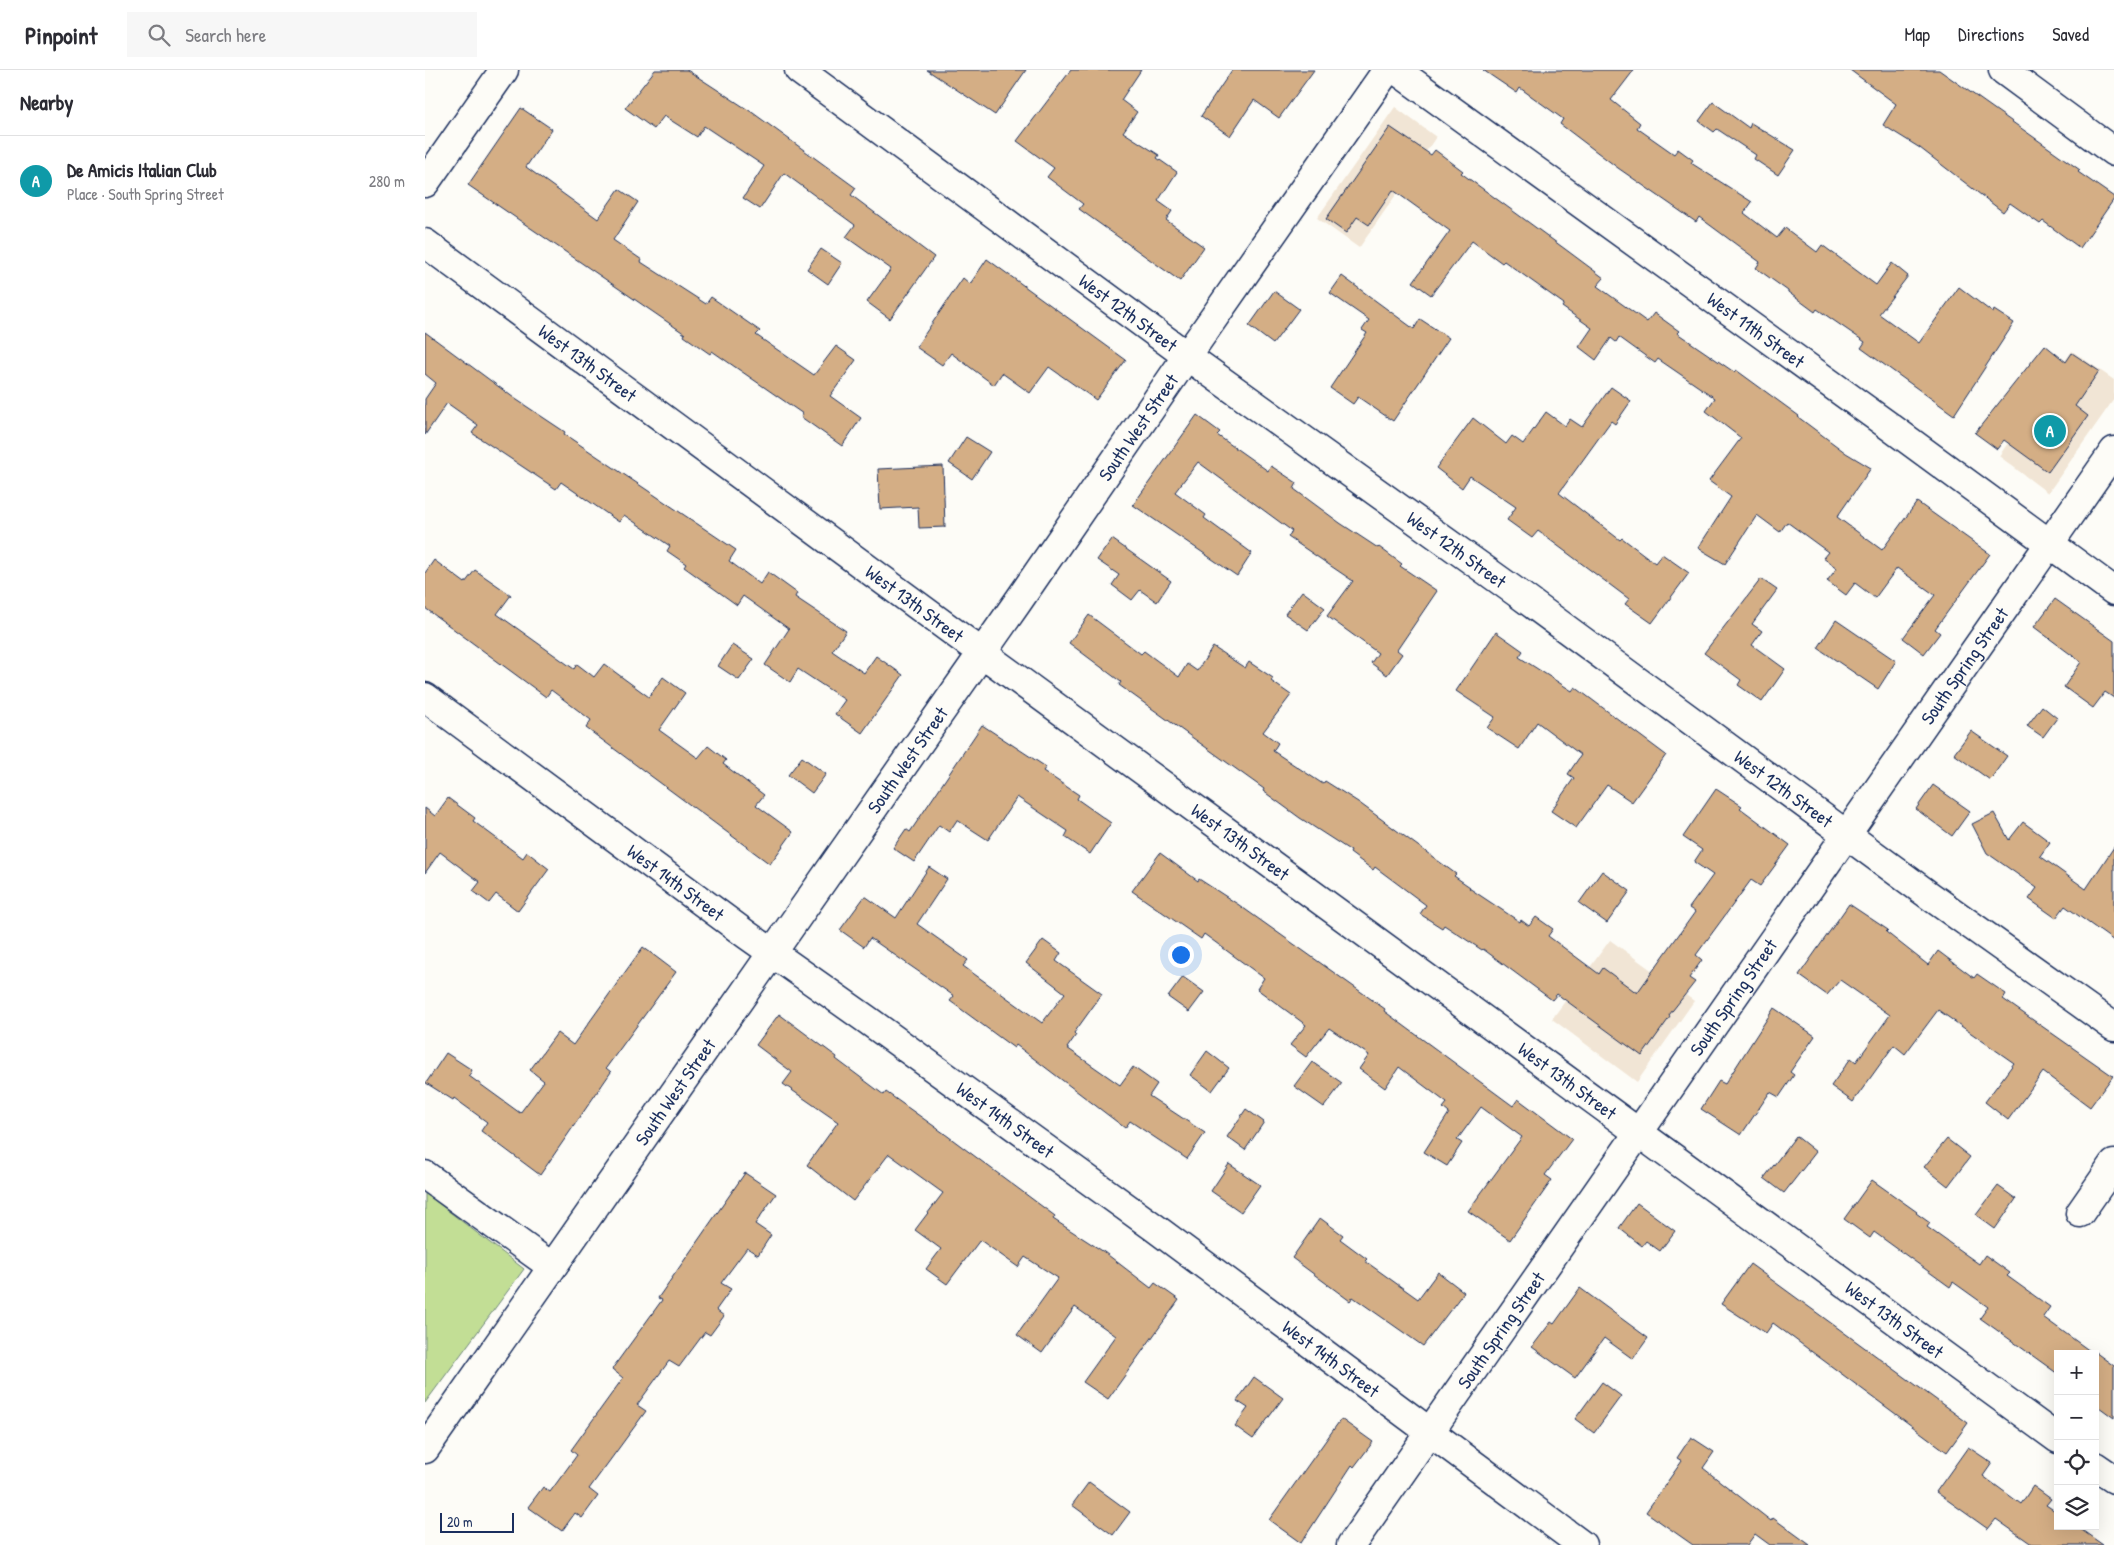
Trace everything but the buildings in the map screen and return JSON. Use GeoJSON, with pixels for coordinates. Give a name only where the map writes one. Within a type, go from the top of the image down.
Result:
{"type":"FeatureCollection","features":[{"type":"Feature","properties":{"kind":"street"},"geometry":{"type":"LineString","coordinates":[[425,182],[504,70]]}},
{"type":"Feature","properties":{"kind":"street","name":"West 12th Street"},"geometry":{"type":"LineString","coordinates":[[799,70],[1187,356],[1524,598],[2114,1027]]}},
{"type":"Feature","properties":{"kind":"street","name":"South West Street"},"geometry":{"type":"LineString","coordinates":[[425,1449],[1387,70]]}},
{"type":"Feature","properties":{"kind":"street","name":"West 11th Street"},"geometry":{"type":"LineString","coordinates":[[1396,70],[2114,591]]}},
{"type":"Feature","properties":{"kind":"street"},"geometry":{"type":"LineString","coordinates":[[2003,70],[2114,152]]}},
{"type":"Feature","properties":{"kind":"street","name":"West 13th Street"},"geometry":{"type":"LineString","coordinates":[[425,244],[2054,1436]]}},
{"type":"Feature","properties":{"kind":"street","name":"South Spring Street"},"geometry":{"type":"LineString","coordinates":[[1351,1545],[2114,451]]}},
{"type":"Feature","properties":{"kind":"street","name":"West 14th Street"},"geometry":{"type":"LineString","coordinates":[[425,697],[772,952],[1155,1228],[1244,1296],[1582,1545]]}},
{"type":"Feature","properties":{"kind":"street"},"geometry":{"type":"LineString","coordinates":[[2080,1213],[2114,1164]]}},
{"type":"Feature","properties":{"kind":"street"},"geometry":{"type":"LineString","coordinates":[[425,1175],[551,1266]]}},
{"type":"Feature","properties":{"kind":"street"},"geometry":{"type":"LineString","coordinates":[[2099,1469],[2114,1480]]}},
{"type":"Feature","properties":{"kind":"shaded area"},"geometry":{"type":"Polygon","coordinates":[[[1395,107],[1436,137],[1359,248],[1317,218],[1395,107]]]}},
{"type":"Feature","properties":{"kind":"shaded area"},"geometry":{"type":"Polygon","coordinates":[[[2072,351],[2114,380],[2114,399],[2048,493],[1999,456],[2072,351]]]}},
{"type":"Feature","properties":{"kind":"shaded area"},"geometry":{"type":"Polygon","coordinates":[[[1610,940],[1694,1001],[1637,1082],[1552,1019],[1610,940]]]}},
{"type":"Feature","properties":{"kind":"green space"},"geometry":{"type":"Polygon","coordinates":[[[425,1193],[524,1269],[425,1403],[425,1193]]]}},
{"type":"Feature","properties":{"kind":"place","name":"De Amicis Italian Club"},"geometry":{"type":"Point","coordinates":[2050,431]}}]}
